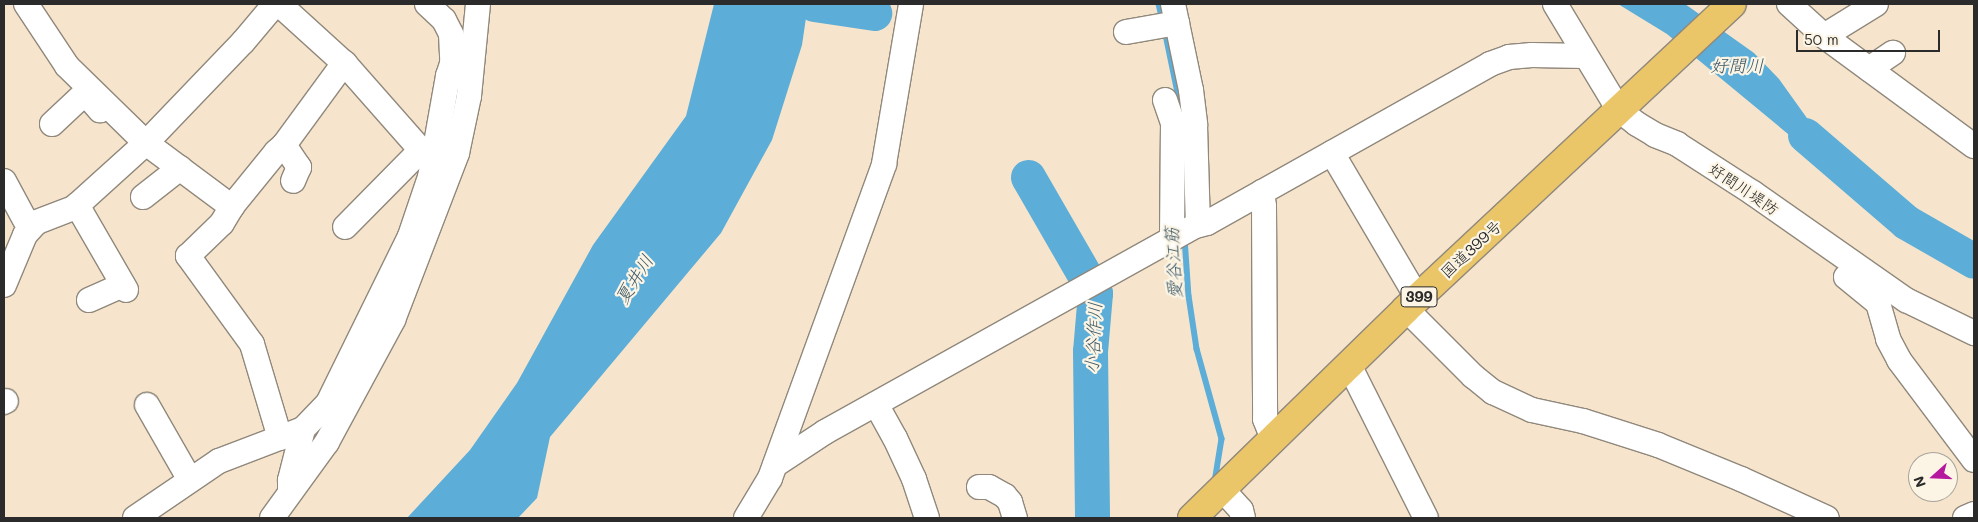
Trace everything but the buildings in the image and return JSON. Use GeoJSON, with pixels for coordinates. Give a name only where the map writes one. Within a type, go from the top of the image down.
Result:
{"type":"FeatureCollection","features":[{"type":"Feature","properties":{"kind":"highway","name":"国道399号"},"geometry":{"type":"LineString","coordinates":[[1193,517],[1412,304],[1732,4]]}},
{"type":"Feature","properties":{"kind":"street"},"geometry":{"type":"LineString","coordinates":[[26,4],[67,66],[141,147]]}},
{"type":"Feature","properties":{"kind":"street"},"geometry":{"type":"LineString","coordinates":[[22,221],[66,213],[77,205],[141,147],[243,42],[277,4],[344,63],[421,150],[345,227]]}},
{"type":"Feature","properties":{"kind":"street"},"geometry":{"type":"LineString","coordinates":[[427,4],[444,20],[451,34],[458,153]]}},
{"type":"Feature","properties":{"kind":"street"},"geometry":{"type":"LineString","coordinates":[[272,518],[327,442],[393,320],[458,153],[469,96],[478,4]]}},
{"type":"Feature","properties":{"kind":"street"},"geometry":{"type":"LineString","coordinates":[[746,518],[770,478],[884,164],[911,4]]}},
{"type":"Feature","properties":{"kind":"street","name":"好間川堤防"},"geometry":{"type":"LineString","coordinates":[[1555,4],[1619,110],[1637,124],[1655,135],[1677,144],[1753,193],[1829,248],[1906,300],[1974,334]]}},
{"type":"Feature","properties":{"kind":"street"},"geometry":{"type":"LineString","coordinates":[[1789,4],[1824,36],[1974,146]]}},
{"type":"Feature","properties":{"kind":"street"},"geometry":{"type":"LineString","coordinates":[[1824,36],[1876,4]]}},
{"type":"Feature","properties":{"kind":"street"},"geometry":{"type":"LineString","coordinates":[[1126,32],[1168,18],[1195,125],[1196,225]]}},
{"type":"Feature","properties":{"kind":"street"},"geometry":{"type":"LineString","coordinates":[[1869,70],[1893,53]]}},
{"type":"Feature","properties":{"kind":"street"},"geometry":{"type":"LineString","coordinates":[[774,465],[812,440],[876,404],[1196,225],[1207,223],[1490,64],[1509,57],[1532,55],[1585,56]]}},
{"type":"Feature","properties":{"kind":"street"},"geometry":{"type":"LineString","coordinates":[[290,495],[290,480],[303,430],[328,402],[410,236],[430,177],[448,76],[453,61]]}},
{"type":"Feature","properties":{"kind":"street"},"geometry":{"type":"LineString","coordinates":[[280,438],[252,344],[188,256],[222,223],[232,207],[284,145],[344,63]]}},
{"type":"Feature","properties":{"kind":"street"},"geometry":{"type":"LineString","coordinates":[[52,124],[85,93],[141,147],[180,168],[232,207]]}},
{"type":"Feature","properties":{"kind":"street"},"geometry":{"type":"LineString","coordinates":[[1165,100],[1173,123],[1172,239]]}},
{"type":"Feature","properties":{"kind":"street"},"geometry":{"type":"LineString","coordinates":[[284,145],[299,167],[293,181]]}},
{"type":"Feature","properties":{"kind":"street"},"geometry":{"type":"LineString","coordinates":[[1332,153],[1412,304],[1473,376],[1493,392],[1532,410],[1583,422],[1658,445],[1793,509],[1827,518]]}},
{"type":"Feature","properties":{"kind":"street"},"geometry":{"type":"LineString","coordinates":[[143,197],[180,168]]}},
{"type":"Feature","properties":{"kind":"street"},"geometry":{"type":"LineString","coordinates":[[4,181],[22,221],[25,235],[4,285]]}},
{"type":"Feature","properties":{"kind":"street"},"geometry":{"type":"LineString","coordinates":[[1262,192],[1264,206],[1266,419],[1273,439]]}},
{"type":"Feature","properties":{"kind":"street"},"geometry":{"type":"LineString","coordinates":[[77,205],[124,287],[89,300]]}},
{"type":"Feature","properties":{"kind":"street"},"geometry":{"type":"LineString","coordinates":[[1829,248],[1831,258],[1844,276],[1878,303],[1888,339],[1899,360],[1974,460]]}},
{"type":"Feature","properties":{"kind":"street"},"geometry":{"type":"LineString","coordinates":[[1349,365],[1426,518]]}},
{"type":"Feature","properties":{"kind":"street"},"geometry":{"type":"LineString","coordinates":[[876,404],[895,438],[914,479],[927,518]]}},
{"type":"Feature","properties":{"kind":"street"},"geometry":{"type":"LineString","coordinates":[[148,405],[190,480]]}},
{"type":"Feature","properties":{"kind":"street"},"geometry":{"type":"LineString","coordinates":[[136,518],[219,461],[303,430]]}},
{"type":"Feature","properties":{"kind":"street"},"geometry":{"type":"LineString","coordinates":[[979,487],[989,487],[1005,496],[1010,502],[1015,518]]}},
{"type":"Feature","properties":{"kind":"street"},"geometry":{"type":"LineString","coordinates":[[1222,489],[1241,510],[1243,518]]}},
{"type":"Feature","properties":{"kind":"street"},"geometry":{"type":"LineString","coordinates":[[1965,518],[1974,514]]}},
{"type":"Feature","properties":{"kind":"water","name":"夏井川"},"geometry":{"type":"Polygon","coordinates":[[[714,4],[808,4],[802,45],[772,140],[721,233],[550,437],[537,498],[518,518],[407,518],[470,450],[517,383],[593,245],[686,116],[714,4]]]}},
{"type":"Feature","properties":{"kind":"water","name":"好間川"},"geometry":{"type":"Polygon","coordinates":[[[1618,4],[1685,4],[1754,53],[1779,79],[1862,195],[1667,34],[1618,4]]]}},
{"type":"Feature","properties":{"kind":"waterway","name":"小谷作川"},"geometry":{"type":"LineString","coordinates":[[814,4],[874,13]]}},
{"type":"Feature","properties":{"kind":"waterway","name":"愛谷江筋"},"geometry":{"type":"LineString","coordinates":[[1159,4],[1163,21]]}},
{"type":"Feature","properties":{"kind":"waterway","name":"愛谷江筋"},"geometry":{"type":"LineString","coordinates":[[1165,30],[1183,117]]}},
{"type":"Feature","properties":{"kind":"waterway","name":"好間川"},"geometry":{"type":"LineString","coordinates":[[1805,135],[1906,222],[1974,261]]}},
{"type":"Feature","properties":{"kind":"waterway","name":"小谷作川"},"geometry":{"type":"LineString","coordinates":[[1028,177],[1095,293],[1090,351],[1092,518]]}},
{"type":"Feature","properties":{"kind":"waterway","name":"愛谷江筋"},"geometry":{"type":"LineString","coordinates":[[1185,238],[1189,296],[1197,349],[1222,439],[1215,482]]}}]}
